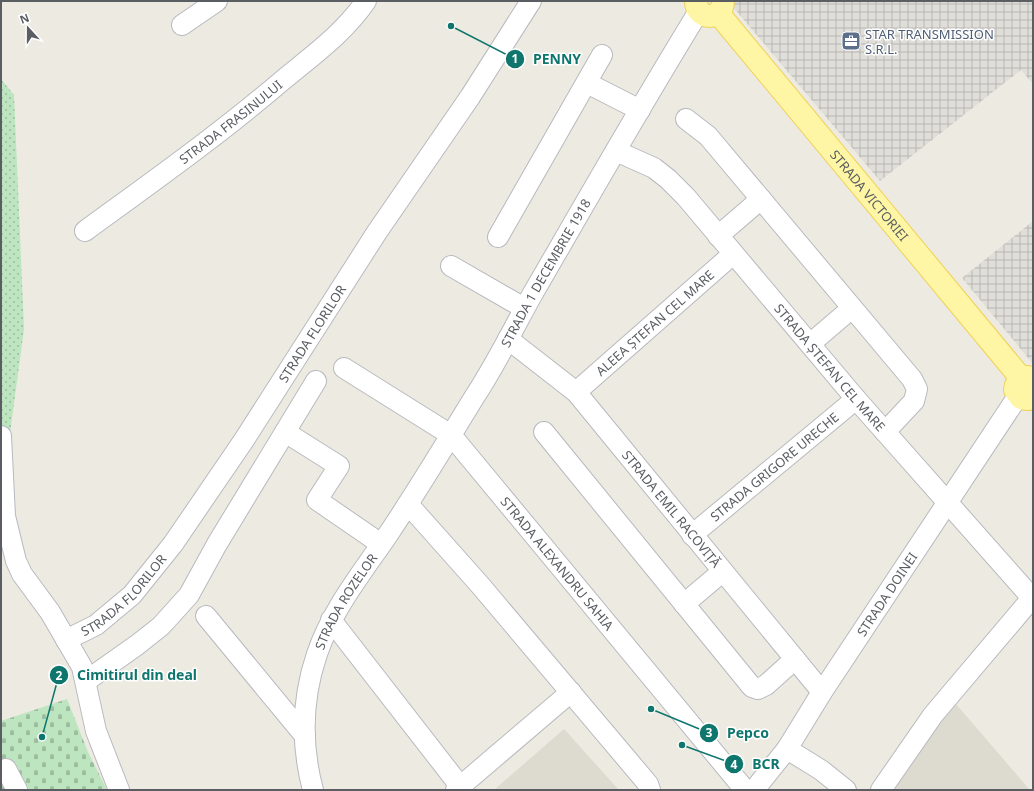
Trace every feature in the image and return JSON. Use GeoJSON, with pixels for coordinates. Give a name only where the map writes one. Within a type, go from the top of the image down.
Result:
{"type":"FeatureCollection","features":[{"type":"Feature","properties":{"kind":"main road","name":"STRADA VICTORIEI"},"geometry":{"type":"LineString","coordinates":[[709,6],[1026,388]]}},
{"type":"Feature","properties":{"kind":"street"},"geometry":{"type":"LineString","coordinates":[[182,25],[217,1]]}},
{"type":"Feature","properties":{"kind":"street","name":"STRADA FRASINULUI"},"geometry":{"type":"LineString","coordinates":[[85,231],[250,108],[326,47],[343,30],[366,1]]}},
{"type":"Feature","properties":{"kind":"street","name":"STRADA FLORILOR"},"geometry":{"type":"LineString","coordinates":[[66,640],[96,626],[132,595],[174,544],[244,440],[377,232],[470,97],[531,1]]}},
{"type":"Feature","properties":{"kind":"street","name":"STRADA 1 DECEMBRIE 1918"},"geometry":{"type":"LineString","coordinates":[[451,435],[640,110],[709,6]]}},
{"type":"Feature","properties":{"kind":"street"},"geometry":{"type":"LineString","coordinates":[[498,237],[602,55]]}},
{"type":"Feature","properties":{"kind":"street"},"geometry":{"type":"LineString","coordinates":[[587,83],[640,110]]}},
{"type":"Feature","properties":{"kind":"street"},"geometry":{"type":"LineString","coordinates":[[686,119],[708,136],[912,380],[917,389],[914,401],[885,432]]}},
{"type":"Feature","properties":{"kind":"street","name":"STRADA ȘTEFAN CEL MARE"},"geometry":{"type":"LineString","coordinates":[[616,151],[654,168],[668,179],[856,399],[948,500],[1029,594]]}},
{"type":"Feature","properties":{"kind":"street"},"geometry":{"type":"LineString","coordinates":[[718,236],[761,199]]}},
{"type":"Feature","properties":{"kind":"street","name":"ALEEA ȘTEFAN CEL MARE"},"geometry":{"type":"LineString","coordinates":[[576,392],[733,254]]}},
{"type":"Feature","properties":{"kind":"street"},"geometry":{"type":"LineString","coordinates":[[451,266],[524,308]]}},
{"type":"Feature","properties":{"kind":"street"},"geometry":{"type":"LineString","coordinates":[[810,344],[852,308]]}},
{"type":"Feature","properties":{"kind":"street","name":"STRADA EMIL RACOVIȚĂ"},"geometry":{"type":"LineString","coordinates":[[508,339],[576,392],[722,572],[822,692]]}},
{"type":"Feature","properties":{"kind":"street","name":"STRADA ALEXANDRU SAHIA"},"geometry":{"type":"LineString","coordinates":[[344,368],[451,435],[745,790]]}},
{"type":"Feature","properties":{"kind":"street"},"geometry":{"type":"LineString","coordinates":[[86,681],[137,645],[160,626],[189,595],[217,544],[316,381]]}},
{"type":"Feature","properties":{"kind":"street","name":"STRADA DOINEI"},"geometry":{"type":"LineString","coordinates":[[754,790],[787,749],[822,692],[948,500],[1026,388]]}},
{"type":"Feature","properties":{"kind":"street","name":"STRADA GRIGORE URECHE"},"geometry":{"type":"LineString","coordinates":[[692,535],[856,399]]}},
{"type":"Feature","properties":{"kind":"street"},"geometry":{"type":"LineString","coordinates":[[285,432],[339,466],[317,500],[381,544]]}},
{"type":"Feature","properties":{"kind":"street"},"geometry":{"type":"LineString","coordinates":[[544,432],[752,687],[758,689],[766,685],[795,659]]}},
{"type":"Feature","properties":{"kind":"street","name":"STRADA ROZELOR"},"geometry":{"type":"LineString","coordinates":[[313,790],[307,764],[305,736],[307,698],[311,674],[331,620],[348,592],[408,504],[451,435]]}},
{"type":"Feature","properties":{"kind":"street"},"geometry":{"type":"LineString","coordinates":[[1,436],[5,516],[16,561],[22,574],[50,612],[82,667],[96,731],[119,790]]}},
{"type":"Feature","properties":{"kind":"street"},"geometry":{"type":"LineString","coordinates":[[408,504],[571,692],[648,784],[650,790]]}},
{"type":"Feature","properties":{"kind":"street"},"geometry":{"type":"LineString","coordinates":[[684,604],[722,572]]}},
{"type":"Feature","properties":{"kind":"street"},"geometry":{"type":"LineString","coordinates":[[881,790],[933,715],[1029,594]]}},
{"type":"Feature","properties":{"kind":"street"},"geometry":{"type":"LineString","coordinates":[[206,616],[305,736]]}},
{"type":"Feature","properties":{"kind":"street"},"geometry":{"type":"LineString","coordinates":[[331,620],[458,788],[571,692]]}},
{"type":"Feature","properties":{"kind":"street"},"geometry":{"type":"LineString","coordinates":[[787,749],[821,770],[846,790]]}},
{"type":"Feature","properties":{"kind":"street"},"geometry":{"type":"LineString","coordinates":[[6,769],[18,790]]}},
{"type":"Feature","properties":{"kind":"shaded area"},"geometry":{"type":"Polygon","coordinates":[[[728,1],[1033,1],[1033,84],[1021,70],[880,181],[728,1]]]}},
{"type":"Feature","properties":{"kind":"shaded area"},"geometry":{"type":"Polygon","coordinates":[[[1033,221],[1033,364],[962,278],[1033,221]]]}},
{"type":"Feature","properties":{"kind":"shaded area"},"geometry":{"type":"Polygon","coordinates":[[[956,704],[1030,790],[884,790],[956,704]]]}},
{"type":"Feature","properties":{"kind":"shaded area"},"geometry":{"type":"Polygon","coordinates":[[[564,729],[619,790],[494,790],[564,729]]]}},
{"type":"Feature","properties":{"kind":"green space"},"geometry":{"type":"Polygon","coordinates":[[[1,79],[14,95],[24,329],[10,433],[1,467],[1,79]]]}},
{"type":"Feature","properties":{"kind":"green space"},"geometry":{"type":"Polygon","coordinates":[[[67,699],[88,752],[107,790],[1,790],[1,721],[67,699]]]}},
{"type":"Feature","properties":{"kind":"place","name":"PENNY"},"geometry":{"type":"Point","coordinates":[451,26]}},
{"type":"Feature","properties":{"kind":"place","name":"STAR TRANSMISSION S.R.L."},"geometry":{"type":"Point","coordinates":[851,41]}},
{"type":"Feature","properties":{"kind":"place","name":"Pepco"},"geometry":{"type":"Point","coordinates":[651,709]}},
{"type":"Feature","properties":{"kind":"place","name":"Cimitirul din deal"},"geometry":{"type":"Point","coordinates":[42,737]}},
{"type":"Feature","properties":{"kind":"place","name":"BCR"},"geometry":{"type":"Point","coordinates":[682,745]}}]}
